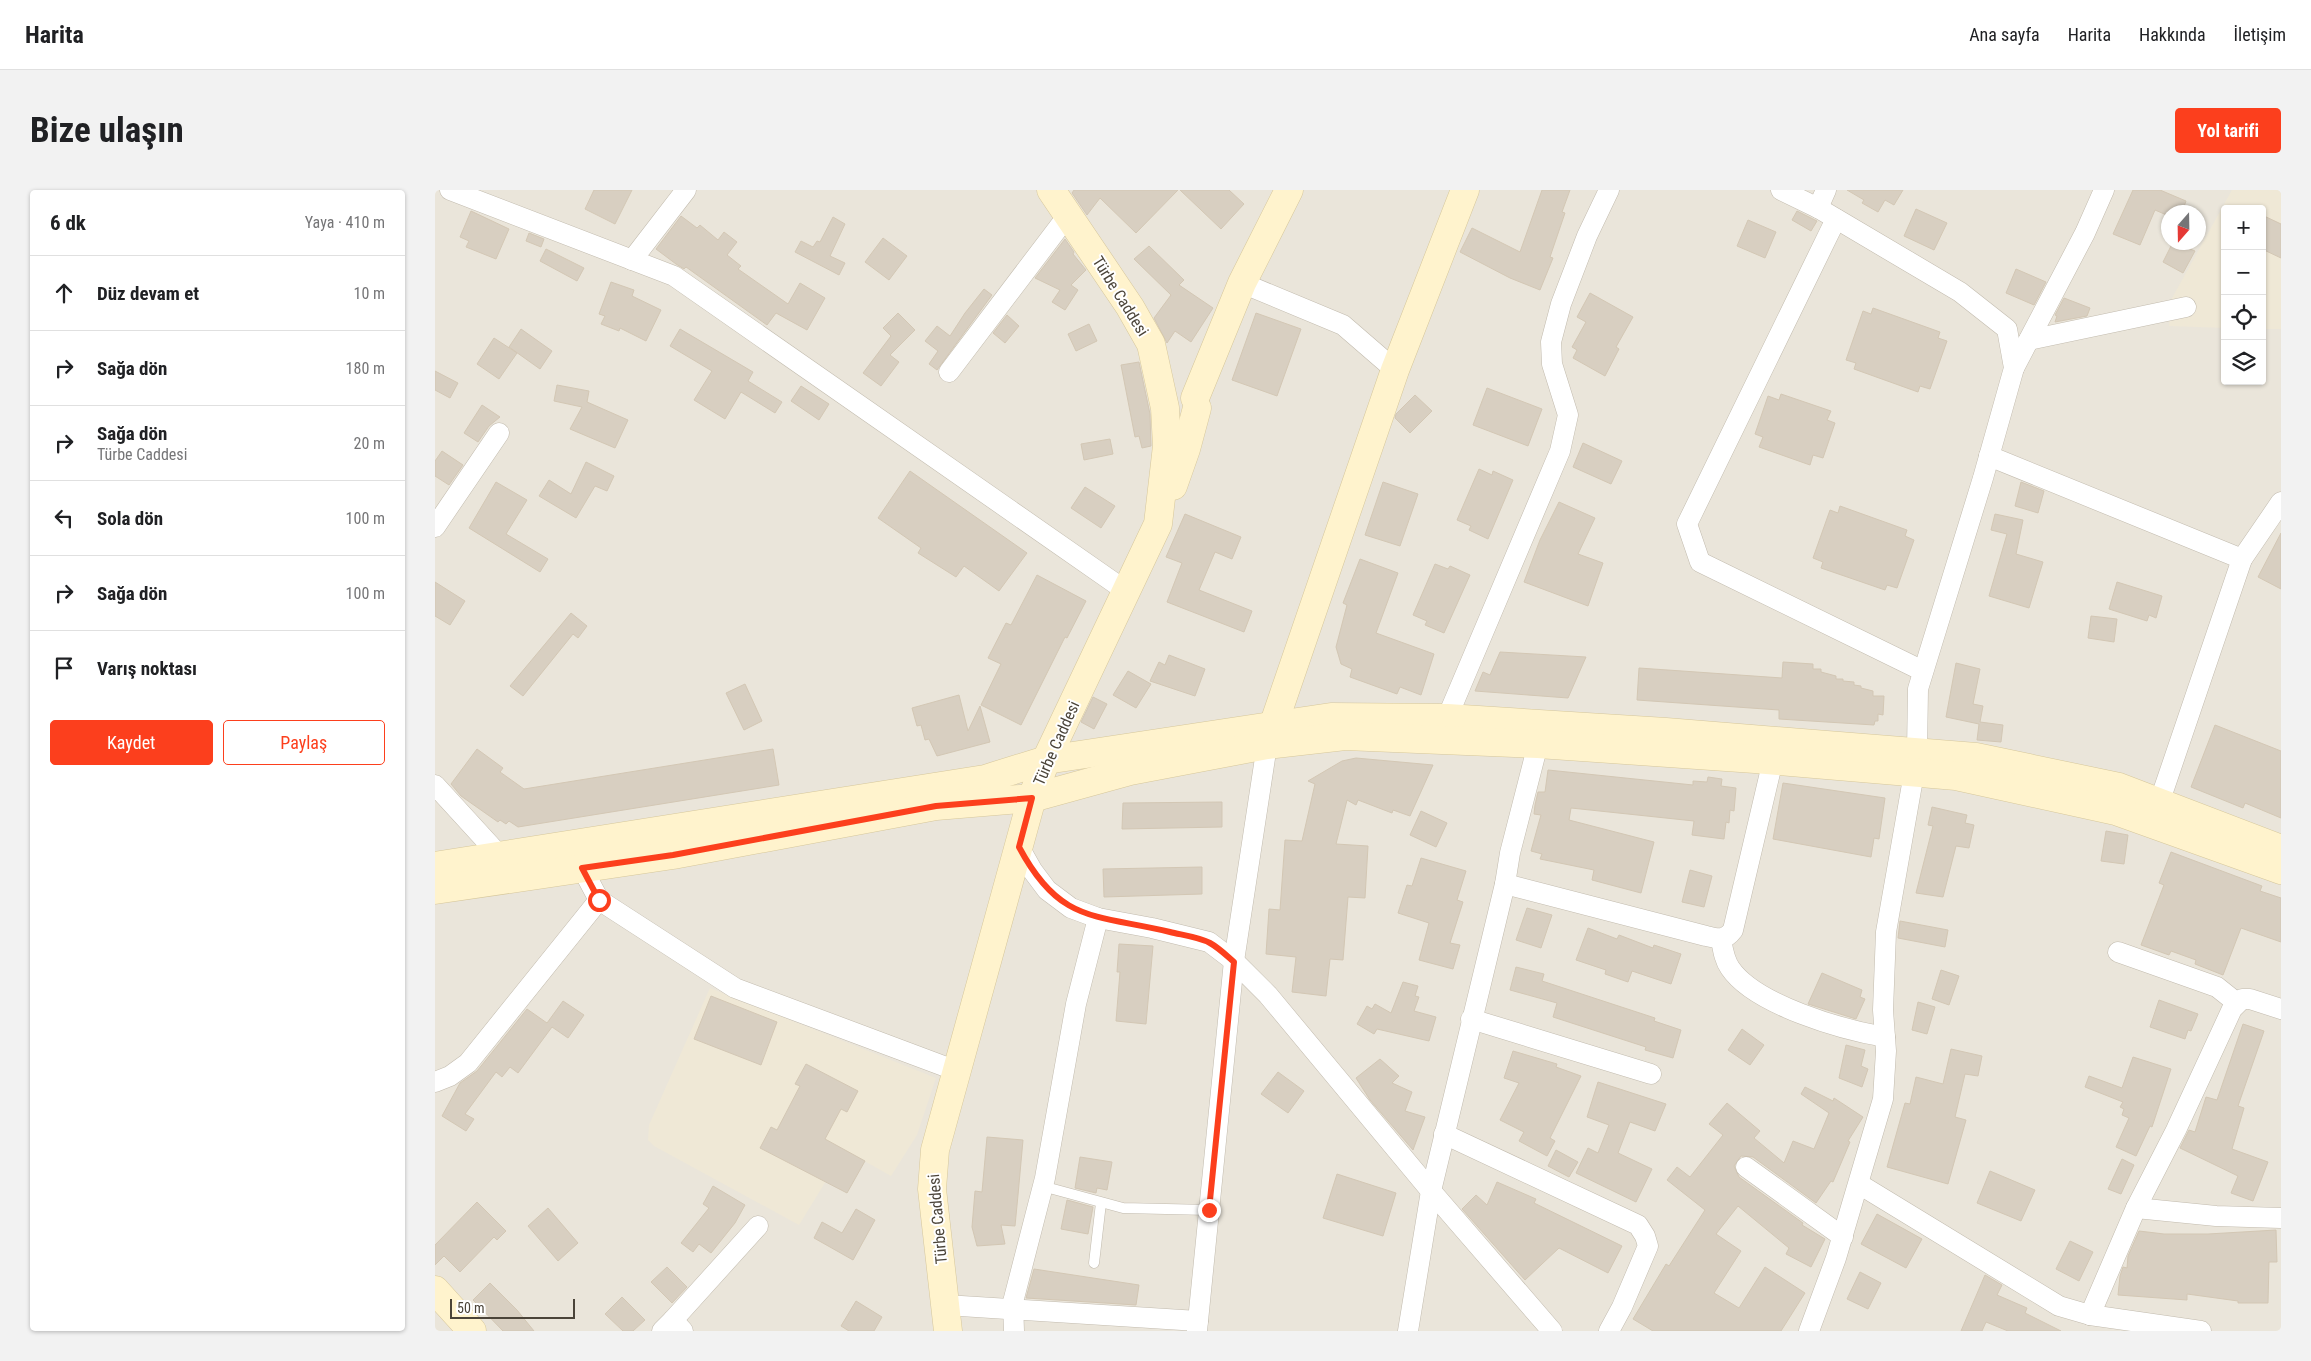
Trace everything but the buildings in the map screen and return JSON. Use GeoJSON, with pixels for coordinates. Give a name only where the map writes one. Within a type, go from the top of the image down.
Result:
{"type":"FeatureCollection","features":[{"type":"Feature","properties":{"kind":"main road","name":"Türbe Caddesi"},"geometry":{"type":"LineString","coordinates":[[947,1318],[932,1189],[932,1169],[935,1150],[1032,798],[1046,760],[1157,524],[1167,446],[1165,408],[1151,344],[1130,307],[1051,190]]}},
{"type":"Feature","properties":{"kind":"main road"},"geometry":{"type":"LineString","coordinates":[[1157,524],[1186,449],[1195,400],[1242,283],[1289,190]]}},
{"type":"Feature","properties":{"kind":"main road"},"geometry":{"type":"LineString","coordinates":[[1270,736],[1395,370],[1465,190]]}},
{"type":"Feature","properties":{"kind":"main road"},"geometry":{"type":"LineString","coordinates":[[1151,344],[1195,400]]}},
{"type":"Feature","properties":{"kind":"main road"},"geometry":{"type":"LineString","coordinates":[[1165,408],[1167,398],[1175,391],[1181,390],[1195,400]]}},
{"type":"Feature","properties":{"kind":"main road"},"geometry":{"type":"LineString","coordinates":[[435,890],[673,855],[936,806],[1032,798],[1270,736],[1331,717],[1447,718],[1542,734],[1773,760],[1915,763],[1976,757],[2119,787],[2156,812],[2281,870]]}},
{"type":"Feature","properties":{"kind":"main road"},"geometry":{"type":"LineString","coordinates":[[435,866],[985,779],[1046,760],[1270,736],[1542,734],[1915,763]]}},
{"type":"Feature","properties":{"kind":"main road"},"geometry":{"type":"LineString","coordinates":[[2156,812],[2281,849]]}},
{"type":"Feature","properties":{"kind":"main road"},"geometry":{"type":"LineString","coordinates":[[435,1290],[472,1331]]}},
{"type":"Feature","properties":{"kind":"street"},"geometry":{"type":"LineString","coordinates":[[450,190],[674,276],[1126,591]]}},
{"type":"Feature","properties":{"kind":"street"},"geometry":{"type":"LineString","coordinates":[[632,260],[686,190]]}},
{"type":"Feature","properties":{"kind":"street"},"geometry":{"type":"LineString","coordinates":[[1447,718],[1560,451],[1568,415],[1552,364],[1551,342],[1561,304],[1587,236],[1609,190]]}},
{"type":"Feature","properties":{"kind":"street"},"geometry":{"type":"LineString","coordinates":[[1781,190],[1822,199],[1836,219],[1960,292],[2007,329],[2014,368]]}},
{"type":"Feature","properties":{"kind":"street"},"geometry":{"type":"LineString","coordinates":[[1809,1331],[1843,1237],[1883,1099],[1885,1037],[1883,1010],[1886,932],[1915,763],[1917,689],[1989,456],[2014,368],[2085,233],[2105,190]]}},
{"type":"Feature","properties":{"kind":"street"},"geometry":{"type":"LineString","coordinates":[[949,372],[1068,215]]}},
{"type":"Feature","properties":{"kind":"street"},"geometry":{"type":"LineString","coordinates":[[1836,219],[1687,524],[1700,562],[1923,671]]}},
{"type":"Feature","properties":{"kind":"street"},"geometry":{"type":"LineString","coordinates":[[1242,283],[1343,325],[1395,370]]}},
{"type":"Feature","properties":{"kind":"street"},"geometry":{"type":"LineString","coordinates":[[2029,340],[2186,307]]}},
{"type":"Feature","properties":{"kind":"street"},"geometry":{"type":"LineString","coordinates":[[435,527],[499,433]]}},
{"type":"Feature","properties":{"kind":"street"},"geometry":{"type":"LineString","coordinates":[[1989,456],[2243,559]]}},
{"type":"Feature","properties":{"kind":"street"},"geometry":{"type":"LineString","coordinates":[[2156,812],[2243,559],[2281,502]]}},
{"type":"Feature","properties":{"kind":"street"},"geometry":{"type":"LineString","coordinates":[[1409,1331],[1431,1191],[1505,884],[1510,853],[1542,734]]}},
{"type":"Feature","properties":{"kind":"street"},"geometry":{"type":"LineString","coordinates":[[947,1318],[1013,1310],[1197,1326],[1234,962],[1270,736]]}},
{"type":"Feature","properties":{"kind":"street"},"geometry":{"type":"LineString","coordinates":[[1505,884],[1721,939],[1728,937],[1733,930],[1773,760]]}},
{"type":"Feature","properties":{"kind":"street"},"geometry":{"type":"LineString","coordinates":[[435,785],[500,856]]}},
{"type":"Feature","properties":{"kind":"street"},"geometry":{"type":"LineString","coordinates":[[1019,847],[1031,870],[1047,890],[1071,908],[1098,918],[1152,928],[1209,942],[1234,962],[1292,1023],[1431,1191],[1552,1331]]}},
{"type":"Feature","properties":{"kind":"street"},"geometry":{"type":"LineString","coordinates":[[582,868],[599,900],[735,988],[957,1070]]}},
{"type":"Feature","properties":{"kind":"street"},"geometry":{"type":"LineString","coordinates":[[435,1082],[451,1076],[468,1063],[599,900]]}},
{"type":"Feature","properties":{"kind":"street"},"geometry":{"type":"LineString","coordinates":[[1014,1331],[1013,1302],[1043,1186],[1077,1004],[1098,918]]}},
{"type":"Feature","properties":{"kind":"street"},"geometry":{"type":"LineString","coordinates":[[1721,939],[1724,957],[1731,970],[1755,990],[1775,1002],[1833,1026],[1885,1037]]}},
{"type":"Feature","properties":{"kind":"street"},"geometry":{"type":"LineString","coordinates":[[2118,952],[2217,988],[2237,1003]]}},
{"type":"Feature","properties":{"kind":"street"},"geometry":{"type":"LineString","coordinates":[[2089,1315],[2136,1208],[2176,1130],[2232,1008],[2242,999],[2250,999],[2281,1010]]}},
{"type":"Feature","properties":{"kind":"street"},"geometry":{"type":"LineString","coordinates":[[1471,1019],[1651,1074]]}},
{"type":"Feature","properties":{"kind":"street"},"geometry":{"type":"LineString","coordinates":[[1444,1134],[1638,1225],[1645,1236],[1648,1246],[1609,1331]]}},
{"type":"Feature","properties":{"kind":"street"},"geometry":{"type":"LineString","coordinates":[[1746,1167],[1843,1237]]}},
{"type":"Feature","properties":{"kind":"street"},"geometry":{"type":"LineString","coordinates":[[1859,1184],[2059,1306],[2089,1315],[2201,1331]]}},
{"type":"Feature","properties":{"kind":"street"},"geometry":{"type":"LineString","coordinates":[[2136,1208],[2216,1216],[2281,1218]]}},
{"type":"Feature","properties":{"kind":"street"},"geometry":{"type":"LineString","coordinates":[[672,1327],[758,1226]]}},
{"type":"Feature","properties":{"kind":"lane"},"geometry":{"type":"LineString","coordinates":[[1043,1186],[1123,1208],[1209,1210]]}},
{"type":"Feature","properties":{"kind":"lane"},"geometry":{"type":"LineString","coordinates":[[1094,1263],[1101,1203]]}},
{"type":"Feature","properties":{"kind":"shaded area"},"geometry":{"type":"Polygon","coordinates":[[[435,190],[2281,190],[2281,1331],[435,1331],[435,190]]]}},
{"type":"Feature","properties":{"kind":"shaded area"},"geometry":{"type":"Polygon","coordinates":[[[2232,190],[2281,190],[2281,329],[2266,329],[2266,205],[2224,205],[2232,190]]]}},
{"type":"Feature","properties":{"kind":"shaded area"},"geometry":{"type":"Polygon","coordinates":[[[2221,210],[2221,328],[2169,326],[2172,298],[2199,250],[2206,250],[2206,237],[2221,210]]]}},
{"type":"Feature","properties":{"kind":"shaded area"},"geometry":{"type":"Polygon","coordinates":[[[710,988],[936,1078],[917,1135],[891,1176],[845,1150],[799,1225],[654,1146],[648,1140],[649,1125],[710,988]]]}},
{"type":"Feature","properties":{"kind":"route"},"geometry":{"type":"LineString","coordinates":[[599,900],[582,868],[673,855],[936,806],[1032,798],[1019,847],[1031,870],[1047,890],[1071,908],[1098,918],[1152,928],[1209,942],[1234,962],[1209,1210]]}}]}
